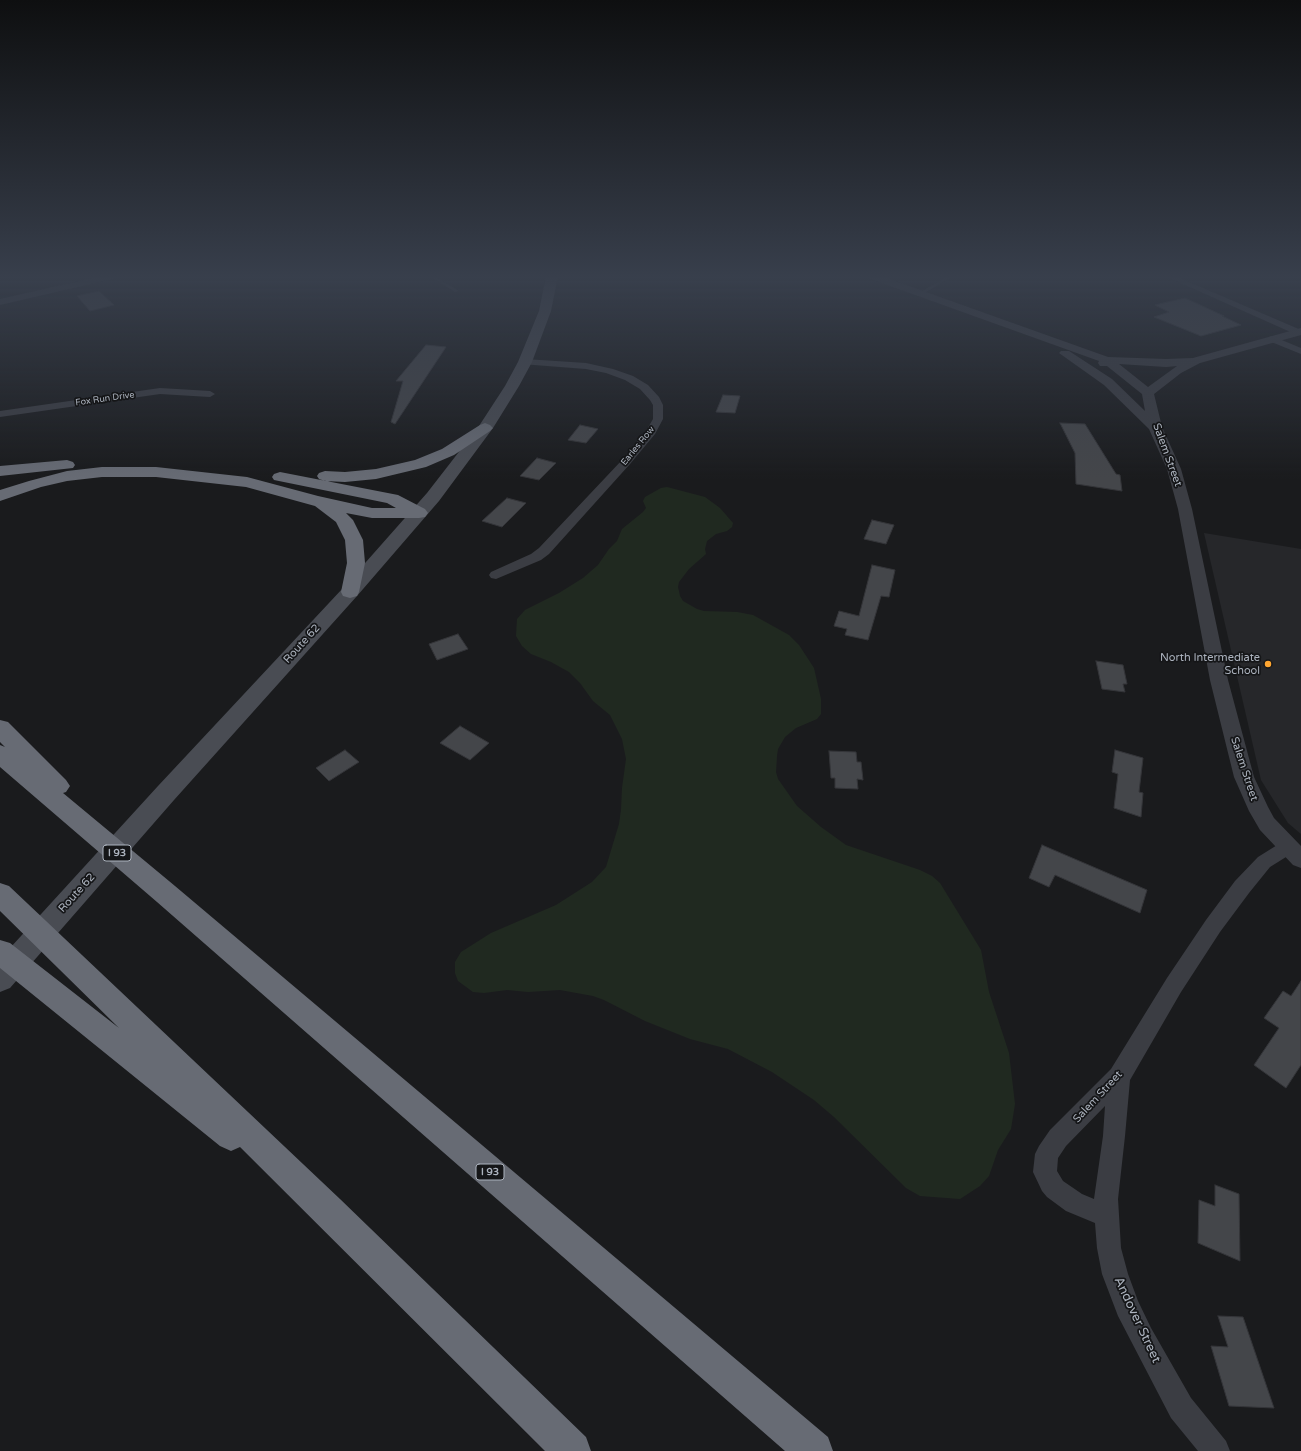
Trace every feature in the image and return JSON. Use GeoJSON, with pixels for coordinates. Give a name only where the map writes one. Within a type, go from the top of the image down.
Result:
{"type":"FeatureCollection","features":[{"type":"Feature","properties":{"kind":"highway"},"geometry":{"type":"LineString","coordinates":[[0,471],[90,463],[140,462],[183,464],[332,477],[355,476],[387,472],[410,467],[436,458],[456,448],[485,428]]}},
{"type":"Feature","properties":{"kind":"highway"},"geometry":{"type":"LineString","coordinates":[[244,470],[392,499],[419,513]]}},
{"type":"Feature","properties":{"kind":"highway"},"geometry":{"type":"LineString","coordinates":[[0,496],[35,484],[67,476],[102,472],[141,472],[230,479],[263,486],[315,501],[372,513],[419,513]]}},
{"type":"Feature","properties":{"kind":"highway"},"geometry":{"type":"LineString","coordinates":[[315,501],[341,517],[352,535],[356,564],[350,592]]}},
{"type":"Feature","properties":{"kind":"highway"},"geometry":{"type":"LineString","coordinates":[[0,728],[166,894]]}},
{"type":"Feature","properties":{"kind":"highway","name":"I 93"},"geometry":{"type":"LineString","coordinates":[[0,754],[166,894],[814,1451]]}},
{"type":"Feature","properties":{"kind":"highway"},"geometry":{"type":"LineString","coordinates":[[0,894],[328,1211],[572,1451]]}},
{"type":"Feature","properties":{"kind":"highway"},"geometry":{"type":"LineString","coordinates":[[0,952],[328,1211]]}},
{"type":"Feature","properties":{"kind":"main road","name":"Route 62"},"geometry":{"type":"LineString","coordinates":[[0,979],[166,793],[350,592],[419,513],[460,463],[485,428],[512,386],[533,344]]}},
{"type":"Feature","properties":{"kind":"street"},"geometry":{"type":"LineString","coordinates":[[1049,344],[1108,382],[1156,427]]}},
{"type":"Feature","properties":{"kind":"street"},"geometry":{"type":"LineString","coordinates":[[1061,344],[1107,360],[1166,363],[1196,361]]}},
{"type":"Feature","properties":{"kind":"street"},"geometry":{"type":"LineString","coordinates":[[1148,393],[1177,370],[1196,361],[1256,344]]}},
{"type":"Feature","properties":{"kind":"street"},"geometry":{"type":"LineString","coordinates":[[1283,344],[1301,351]]}},
{"type":"Feature","properties":{"kind":"street"},"geometry":{"type":"LineString","coordinates":[[1096,373],[1107,360]]}},
{"type":"Feature","properties":{"kind":"street"},"geometry":{"type":"LineString","coordinates":[[1107,360],[1148,393]]}},
{"type":"Feature","properties":{"kind":"street","name":"Earles Row"},"geometry":{"type":"LineString","coordinates":[[496,575],[536,557],[544,551],[626,462],[651,432],[658,419],[658,405],[655,399],[644,387],[629,378],[592,367],[525,362]]}},
{"type":"Feature","properties":{"kind":"street"},"geometry":{"type":"LineString","coordinates":[[1108,382],[1117,386],[1148,393]]}},
{"type":"Feature","properties":{"kind":"street","name":"Fox Run Drive"},"geometry":{"type":"LineString","coordinates":[[0,414],[160,391],[210,394]]}},
{"type":"Feature","properties":{"kind":"street","name":"Salem Street"},"geometry":{"type":"LineString","coordinates":[[1106,1216],[1083,1207],[1060,1194],[1047,1178],[1045,1172],[1045,1161],[1051,1147],[1058,1138],[1119,1077],[1174,985],[1213,926],[1242,887],[1264,862],[1294,853],[1259,811],[1244,777],[1219,680],[1184,509],[1174,469],[1156,427],[1148,393]]}},
{"type":"Feature","properties":{"kind":"street","name":"Andover Street"},"geometry":{"type":"LineString","coordinates":[[1119,1077],[1114,1136],[1106,1199],[1109,1248],[1115,1274],[1127,1307],[1181,1408],[1216,1451]]}},
{"type":"Feature","properties":{"kind":"shaded area"},"geometry":{"type":"Polygon","coordinates":[[[667,487],[705,497],[720,508],[733,523],[732,527],[727,531],[716,534],[707,541],[705,549],[706,554],[689,569],[679,582],[678,587],[683,601],[697,609],[704,611],[737,612],[753,615],[789,635],[799,645],[814,668],[821,699],[821,714],[817,719],[796,728],[785,737],[778,749],[776,772],[778,779],[797,806],[821,827],[846,845],[920,870],[932,876],[940,883],[981,950],[989,992],[1009,1053],[1015,1104],[1011,1129],[998,1150],[989,1176],[980,1186],[960,1199],[920,1196],[906,1188],[834,1117],[814,1100],[772,1072],[728,1049],[690,1039],[645,1021],[593,996],[560,990],[528,992],[507,990],[484,993],[473,992],[458,981],[455,973],[455,962],[461,952],[491,933],[556,905],[592,882],[606,867],[619,824],[621,810],[626,759],[622,739],[610,715],[593,701],[580,683],[569,672],[551,662],[531,654],[522,646],[516,636],[517,619],[525,610],[559,593],[583,578],[598,565],[609,549],[617,541],[622,529],[646,508],[643,501],[645,497],[661,488],[667,487]]]}},
{"type":"Feature","properties":{"kind":"shaded area","name":"North Intermediate School"},"geometry":{"type":"Polygon","coordinates":[[[1204,533],[1301,549],[1301,834],[1288,823],[1261,780],[1204,533]]]}},
{"type":"Feature","properties":{"kind":"building"},"geometry":{"type":"Polygon","coordinates":[[[426,345],[446,347],[395,424],[391,422],[403,381],[396,381],[426,345]]]}},
{"type":"Feature","properties":{"kind":"building"},"geometry":{"type":"Polygon","coordinates":[[[723,395],[740,396],[735,413],[716,412],[723,395]]]}},
{"type":"Feature","properties":{"kind":"building"},"geometry":{"type":"Polygon","coordinates":[[[1060,423],[1085,424],[1116,474],[1120,475],[1122,491],[1076,484],[1075,453],[1060,423]]]}},
{"type":"Feature","properties":{"kind":"building"},"geometry":{"type":"Polygon","coordinates":[[[580,425],[598,429],[586,443],[568,440],[580,425]]]}},
{"type":"Feature","properties":{"kind":"building"},"geometry":{"type":"Polygon","coordinates":[[[537,458],[556,463],[539,480],[520,476],[537,458]]]}},
{"type":"Feature","properties":{"kind":"building"},"geometry":{"type":"Polygon","coordinates":[[[507,498],[526,503],[502,527],[482,521],[507,498]]]}},
{"type":"Feature","properties":{"kind":"building"},"geometry":{"type":"Polygon","coordinates":[[[872,520],[894,525],[886,544],[864,539],[872,520]]]}},
{"type":"Feature","properties":{"kind":"building"},"geometry":{"type":"Polygon","coordinates":[[[872,565],[895,570],[889,597],[881,596],[868,640],[845,635],[847,629],[834,626],[839,611],[859,616],[872,565]]]}},
{"type":"Feature","properties":{"kind":"building"},"geometry":{"type":"Polygon","coordinates":[[[458,634],[468,649],[437,660],[429,644],[458,634]]]}},
{"type":"Feature","properties":{"kind":"building"},"geometry":{"type":"Polygon","coordinates":[[[1096,661],[1123,665],[1127,684],[1123,684],[1125,692],[1102,689],[1096,661]]]}},
{"type":"Feature","properties":{"kind":"building"},"geometry":{"type":"Polygon","coordinates":[[[460,726],[489,743],[470,760],[440,743],[460,726]]]}},
{"type":"Feature","properties":{"kind":"building"},"geometry":{"type":"Polygon","coordinates":[[[345,750],[359,762],[329,781],[316,768],[345,750]]]}},
{"type":"Feature","properties":{"kind":"building"},"geometry":{"type":"Polygon","coordinates":[[[1115,750],[1143,758],[1139,792],[1143,793],[1141,817],[1114,808],[1118,774],[1112,772],[1115,750]]]}},
{"type":"Feature","properties":{"kind":"building"},"geometry":{"type":"Polygon","coordinates":[[[829,751],[856,752],[857,762],[861,762],[863,780],[857,779],[858,789],[835,788],[835,778],[831,778],[829,751]]]}},
{"type":"Feature","properties":{"kind":"building"},"geometry":{"type":"Polygon","coordinates":[[[1042,845],[1147,890],[1140,913],[1055,875],[1049,887],[1029,878],[1042,845]]]}},
{"type":"Feature","properties":{"kind":"building"},"geometry":{"type":"Polygon","coordinates":[[[1301,981],[1301,1065],[1286,1088],[1254,1065],[1279,1028],[1264,1018],[1283,991],[1291,996],[1301,981]]]}},
{"type":"Feature","properties":{"kind":"building"},"geometry":{"type":"Polygon","coordinates":[[[1215,1185],[1239,1194],[1240,1261],[1198,1243],[1199,1200],[1215,1206],[1215,1185]]]}},
{"type":"Feature","properties":{"kind":"building"},"geometry":{"type":"Polygon","coordinates":[[[1218,1316],[1243,1317],[1274,1408],[1229,1406],[1211,1346],[1228,1347],[1218,1316]]]}},
{"type":"Feature","properties":{"kind":"place","name":"North Intermediate School"},"geometry":{"type":"Point","coordinates":[1268,664]}}]}
